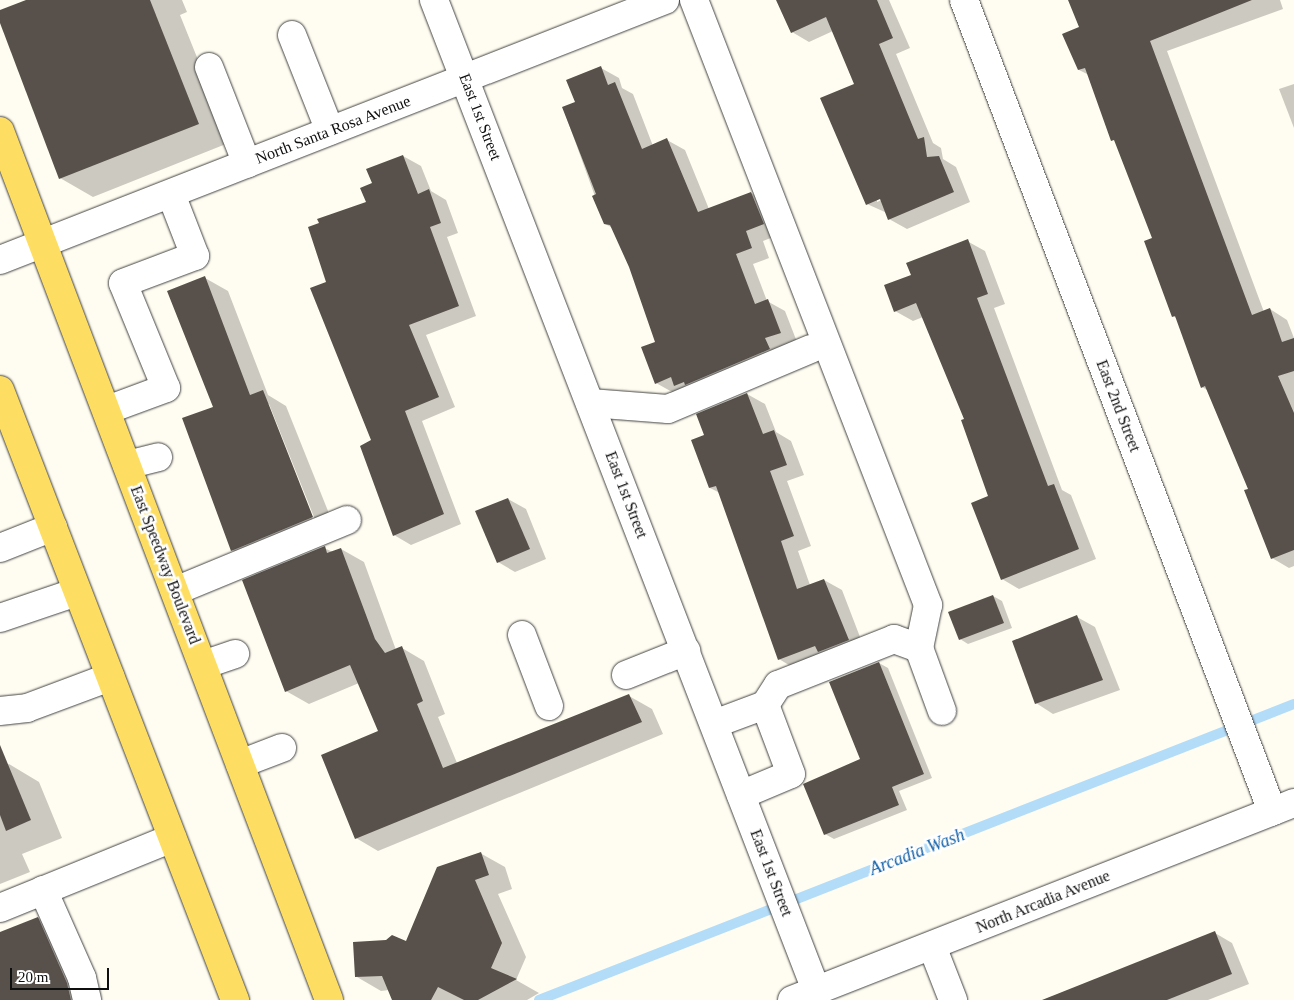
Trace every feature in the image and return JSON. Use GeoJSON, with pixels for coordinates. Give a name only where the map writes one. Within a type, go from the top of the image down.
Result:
{"type":"FeatureCollection","features":[{"type":"Feature","properties":{"kind":"main road","name":"East Speedway Boulevard"},"geometry":{"type":"LineString","coordinates":[[0,131],[329,1000]]}},
{"type":"Feature","properties":{"kind":"main road"},"geometry":{"type":"LineString","coordinates":[[0,390],[235,1000]]}},
{"type":"Feature","properties":{"kind":"street","name":"East 1st Street"},"geometry":{"type":"LineString","coordinates":[[434,0],[741,795],[804,995]]}},
{"type":"Feature","properties":{"kind":"street","name":"North Santa Rosa Avenue"},"geometry":{"type":"LineString","coordinates":[[0,260],[665,0]]}},
{"type":"Feature","properties":{"kind":"street"},"geometry":{"type":"LineString","coordinates":[[694,0],[928,605],[919,648],[942,711]]}},
{"type":"Feature","properties":{"kind":"street","name":"East 2nd Street"},"geometry":{"type":"LineString","coordinates":[[964,0],[1283,807]]}},
{"type":"Feature","properties":{"kind":"street"},"geometry":{"type":"LineString","coordinates":[[292,34],[330,131]]}},
{"type":"Feature","properties":{"kind":"street"},"geometry":{"type":"LineString","coordinates":[[209,67],[246,164]]}},
{"type":"Feature","properties":{"kind":"street"},"geometry":{"type":"LineString","coordinates":[[107,410],[166,388],[123,283],[195,256],[171,194]]}},
{"type":"Feature","properties":{"kind":"street"},"geometry":{"type":"LineString","coordinates":[[590,403],[668,409],[811,349]]}},
{"type":"Feature","properties":{"kind":"street"},"geometry":{"type":"LineString","coordinates":[[127,465],[158,456]]}},
{"type":"Feature","properties":{"kind":"street"},"geometry":{"type":"LineString","coordinates":[[175,591],[347,520]]}},
{"type":"Feature","properties":{"kind":"street"},"geometry":{"type":"LineString","coordinates":[[0,548],[52,527]]}},
{"type":"Feature","properties":{"kind":"street"},"geometry":{"type":"LineString","coordinates":[[0,618],[77,592]]}},
{"type":"Feature","properties":{"kind":"street"},"geometry":{"type":"LineString","coordinates":[[522,635],[549,706]]}},
{"type":"Feature","properties":{"kind":"street"},"geometry":{"type":"LineString","coordinates":[[714,724],[765,705],[778,685],[894,639],[919,648]]}},
{"type":"Feature","properties":{"kind":"street"},"geometry":{"type":"LineString","coordinates":[[626,675],[686,651]]}},
{"type":"Feature","properties":{"kind":"street"},"geometry":{"type":"LineString","coordinates":[[203,665],[235,654]]}},
{"type":"Feature","properties":{"kind":"street"},"geometry":{"type":"LineString","coordinates":[[0,712],[28,708],[110,677]]}},
{"type":"Feature","properties":{"kind":"street"},"geometry":{"type":"LineString","coordinates":[[741,795],[791,774],[765,705]]}},
{"type":"Feature","properties":{"kind":"street"},"geometry":{"type":"LineString","coordinates":[[240,764],[282,748]]}},
{"type":"Feature","properties":{"kind":"street","name":"North Arcadia Avenue"},"geometry":{"type":"LineString","coordinates":[[804,995],[1283,807]]}},
{"type":"Feature","properties":{"kind":"street"},"geometry":{"type":"LineString","coordinates":[[0,908],[172,838]]}},
{"type":"Feature","properties":{"kind":"street"},"geometry":{"type":"LineString","coordinates":[[44,890],[82,978],[87,1000]]}},
{"type":"Feature","properties":{"kind":"street"},"geometry":{"type":"LineString","coordinates":[[932,946],[953,1000]]}},
{"type":"Feature","properties":{"kind":"building"},"geometry":{"type":"Polygon","coordinates":[[[26,0],[150,0],[199,124],[59,179],[0,23],[0,10],[26,0]]]}},
{"type":"Feature","properties":{"kind":"building"},"geometry":{"type":"Polygon","coordinates":[[[776,0],[877,0],[893,38],[879,44],[918,139],[924,137],[927,157],[939,156],[954,192],[888,220],[880,199],[866,205],[820,98],[854,84],[826,17],[791,33],[776,0]]]}},
{"type":"Feature","properties":{"kind":"building"},"geometry":{"type":"Polygon","coordinates":[[[1068,0],[1252,0],[1150,41],[1252,315],[1270,308],[1282,342],[1294,338],[1294,371],[1278,376],[1294,413],[1294,550],[1271,559],[1244,490],[1248,489],[1205,386],[1201,388],[1175,316],[1172,317],[1144,241],[1152,238],[1114,140],[1111,141],[1085,68],[1078,70],[1062,34],[1079,27],[1068,0]]]}},
{"type":"Feature","properties":{"kind":"building"},"geometry":{"type":"Polygon","coordinates":[[[601,66],[608,85],[615,82],[642,149],[667,138],[698,212],[751,192],[764,224],[746,231],[752,248],[736,254],[755,304],[768,299],[781,333],[765,338],[770,349],[685,385],[684,382],[674,386],[671,377],[655,384],[641,347],[655,342],[629,267],[610,225],[604,224],[592,196],[596,194],[562,107],[575,102],[566,80],[601,66]]]}},
{"type":"Feature","properties":{"kind":"building"},"geometry":{"type":"Polygon","coordinates":[[[403,155],[418,194],[429,189],[441,223],[430,227],[459,306],[409,325],[439,397],[405,411],[444,514],[393,536],[360,446],[371,440],[310,288],[326,282],[308,227],[319,223],[317,219],[366,202],[360,188],[372,183],[366,169],[403,155]]]}},
{"type":"Feature","properties":{"kind":"building"},"geometry":{"type":"Polygon","coordinates":[[[968,239],[988,294],[977,298],[1048,486],[1054,484],[1079,549],[1001,580],[971,503],[988,496],[961,420],[964,419],[916,303],[894,312],[884,285],[911,275],[906,263],[968,239]]]}},
{"type":"Feature","properties":{"kind":"building"},"geometry":{"type":"Polygon","coordinates":[[[205,276],[250,395],[263,390],[313,517],[231,551],[182,418],[213,407],[167,291],[205,276]]]}},
{"type":"Feature","properties":{"kind":"building"},"geometry":{"type":"Polygon","coordinates":[[[747,393],[763,434],[774,430],[787,465],[770,471],[794,536],[781,541],[797,589],[824,579],[849,640],[818,652],[815,646],[778,660],[716,486],[709,488],[691,440],[704,435],[696,414],[747,393]]]}},
{"type":"Feature","properties":{"kind":"building"},"geometry":{"type":"Polygon","coordinates":[[[508,498],[530,549],[497,563],[475,511],[508,498]]]}},
{"type":"Feature","properties":{"kind":"building"},"geometry":{"type":"Polygon","coordinates":[[[325,546],[327,553],[341,548],[375,639],[385,653],[402,646],[423,701],[417,704],[443,768],[629,694],[642,722],[355,839],[321,755],[378,731],[350,665],[285,692],[242,580],[325,546]]]}},
{"type":"Feature","properties":{"kind":"building"},"geometry":{"type":"Polygon","coordinates":[[[993,595],[1004,623],[959,640],[948,612],[993,595]]]}},
{"type":"Feature","properties":{"kind":"building"},"geometry":{"type":"Polygon","coordinates":[[[1077,615],[1103,680],[1035,704],[1012,641],[1077,615]]]}},
{"type":"Feature","properties":{"kind":"building"},"geometry":{"type":"Polygon","coordinates":[[[879,662],[924,774],[892,787],[899,805],[824,835],[803,784],[860,759],[829,682],[879,662]]]}},
{"type":"Feature","properties":{"kind":"building"},"geometry":{"type":"Polygon","coordinates":[[[0,745],[31,820],[6,831],[0,815],[0,745]]]}},
{"type":"Feature","properties":{"kind":"building"},"geometry":{"type":"Polygon","coordinates":[[[481,852],[489,875],[475,880],[502,943],[491,968],[517,979],[478,1000],[464,1000],[438,987],[431,1000],[392,1000],[382,976],[355,977],[353,942],[386,940],[392,935],[406,941],[437,867],[481,852]]]}},
{"type":"Feature","properties":{"kind":"building"},"geometry":{"type":"Polygon","coordinates":[[[38,917],[67,983],[71,1000],[0,1000],[0,932],[38,917]]]}},
{"type":"Feature","properties":{"kind":"building"},"geometry":{"type":"Polygon","coordinates":[[[1215,931],[1232,974],[1167,1000],[1042,1000],[1215,931]]]}},
{"type":"Feature","properties":{"kind":"waterway","name":"Arcadia Wash"},"geometry":{"type":"LineString","coordinates":[[539,1000],[1294,704]]}}]}
